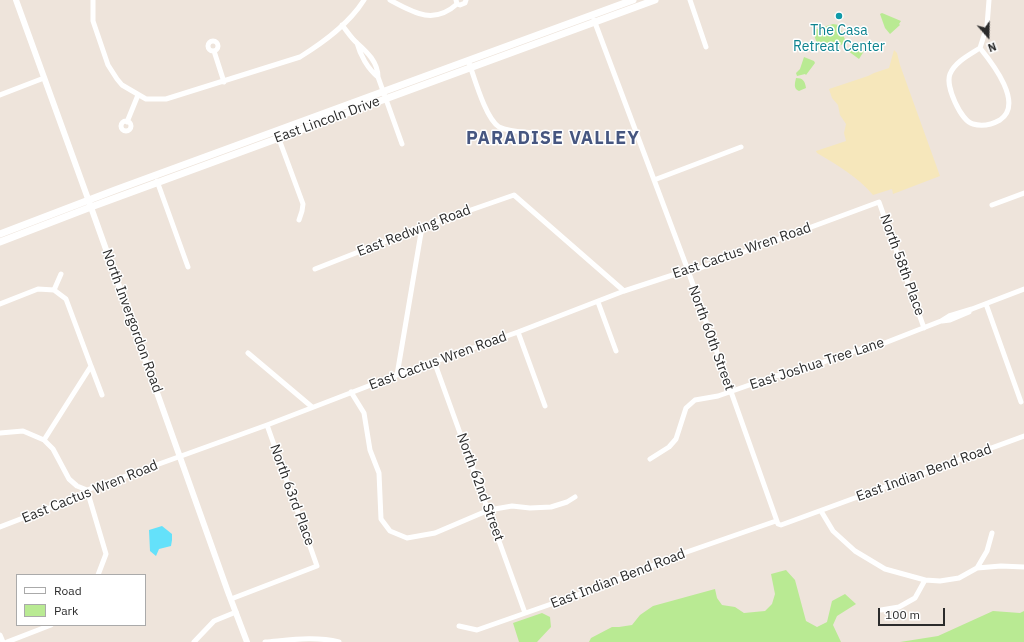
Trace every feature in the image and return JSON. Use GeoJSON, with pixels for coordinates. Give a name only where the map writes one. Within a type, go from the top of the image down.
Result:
{"type":"FeatureCollection","features":[{"type":"Feature","properties":{"kind":"main road","name":"East Lincoln Drive"},"geometry":{"type":"LineString","coordinates":[[0,242],[17,232],[157,179],[276,131],[471,68],[540,42],[594,19],[633,0]]}},
{"type":"Feature","properties":{"kind":"main road","name":"East Lincoln Drive"},"geometry":{"type":"LineString","coordinates":[[157,179],[279,138],[468,60],[537,35],[655,0]]}},
{"type":"Feature","properties":{"kind":"main road"},"geometry":{"type":"LineString","coordinates":[[537,35],[540,42]]}},
{"type":"Feature","properties":{"kind":"main road","name":"East Lincoln Drive"},"geometry":{"type":"LineString","coordinates":[[0,234],[17,232]]}},
{"type":"Feature","properties":{"kind":"street","name":"North Invergordon Road"},"geometry":{"type":"LineString","coordinates":[[16,0],[247,642]]}},
{"type":"Feature","properties":{"kind":"street"},"geometry":{"type":"LineString","coordinates":[[94,0],[93,21],[108,65],[122,85],[146,99],[166,99],[300,57],[316,47],[342,25],[364,0]]}},
{"type":"Feature","properties":{"kind":"street"},"geometry":{"type":"LineString","coordinates":[[390,0],[415,13],[429,16],[442,14],[457,2],[460,5],[464,4],[466,0]]}},
{"type":"Feature","properties":{"kind":"street"},"geometry":{"type":"LineString","coordinates":[[690,0],[706,47]]}},
{"type":"Feature","properties":{"kind":"street"},"geometry":{"type":"LineString","coordinates":[[980,48],[997,68],[1005,81],[1010,99],[1010,109],[1003,118],[992,124],[983,126],[972,124],[963,115],[957,106],[949,82],[950,74],[962,59],[980,48],[987,26],[989,0]]}},
{"type":"Feature","properties":{"kind":"street","name":"North 60th Street"},"geometry":{"type":"LineString","coordinates":[[594,19],[688,271],[778,523]]}},
{"type":"Feature","properties":{"kind":"street"},"geometry":{"type":"LineString","coordinates":[[342,25],[357,43],[366,50],[373,60],[378,70],[378,77],[402,144]]}},
{"type":"Feature","properties":{"kind":"street"},"geometry":{"type":"LineString","coordinates":[[214,51],[224,82]]}},
{"type":"Feature","properties":{"kind":"street"},"geometry":{"type":"LineString","coordinates":[[468,60],[487,113],[495,123],[508,130],[536,133]]}},
{"type":"Feature","properties":{"kind":"street"},"geometry":{"type":"LineString","coordinates":[[0,95],[44,78]]}},
{"type":"Feature","properties":{"kind":"street"},"geometry":{"type":"LineString","coordinates":[[127,122],[138,95]]}},
{"type":"Feature","properties":{"kind":"street"},"geometry":{"type":"LineString","coordinates":[[276,131],[302,204],[302,211],[299,220]]}},
{"type":"Feature","properties":{"kind":"street"},"geometry":{"type":"LineString","coordinates":[[654,180],[741,147]]}},
{"type":"Feature","properties":{"kind":"street"},"geometry":{"type":"LineString","coordinates":[[157,179],[188,267]]}},
{"type":"Feature","properties":{"kind":"street"},"geometry":{"type":"LineString","coordinates":[[992,205],[1024,193]]}},
{"type":"Feature","properties":{"kind":"street","name":"East Redwing Road"},"geometry":{"type":"LineString","coordinates":[[315,269],[422,227],[514,195],[624,292]]}},
{"type":"Feature","properties":{"kind":"street","name":"East Cactus Wren Road"},"geometry":{"type":"LineString","coordinates":[[0,527],[83,495],[87,490],[267,425],[434,361],[879,202]]}},
{"type":"Feature","properties":{"kind":"street","name":"North 58th Place"},"geometry":{"type":"LineString","coordinates":[[879,202],[924,328]]}},
{"type":"Feature","properties":{"kind":"street"},"geometry":{"type":"LineString","coordinates":[[397,375],[422,227]]}},
{"type":"Feature","properties":{"kind":"street"},"geometry":{"type":"LineString","coordinates":[[54,290],[61,274]]}},
{"type":"Feature","properties":{"kind":"street"},"geometry":{"type":"LineString","coordinates":[[0,304],[38,289],[54,290],[66,299],[102,395]]}},
{"type":"Feature","properties":{"kind":"street","name":"East Joshua Tree Lane"},"geometry":{"type":"LineString","coordinates":[[650,458],[669,447],[676,439],[684,413],[690,404],[695,400],[718,396],[775,376],[795,372],[861,349],[877,346],[941,321],[958,317],[1024,289]]}},
{"type":"Feature","properties":{"kind":"street"},"geometry":{"type":"LineString","coordinates":[[598,302],[616,351]]}},
{"type":"Feature","properties":{"kind":"street"},"geometry":{"type":"LineString","coordinates":[[986,304],[1021,402]]}},
{"type":"Feature","properties":{"kind":"street"},"geometry":{"type":"LineString","coordinates":[[518,332],[545,406]]}},
{"type":"Feature","properties":{"kind":"street"},"geometry":{"type":"LineString","coordinates":[[248,353],[312,407]]}},
{"type":"Feature","properties":{"kind":"street","name":"North 62nd Street"},"geometry":{"type":"LineString","coordinates":[[434,361],[525,613]]}},
{"type":"Feature","properties":{"kind":"street"},"geometry":{"type":"LineString","coordinates":[[44,440],[91,366]]}},
{"type":"Feature","properties":{"kind":"street"},"geometry":{"type":"LineString","coordinates":[[351,392],[364,413],[370,450],[379,473],[381,519],[390,531],[407,538],[435,533],[489,510],[512,506],[530,508],[551,507],[567,502],[576,497]]}},
{"type":"Feature","properties":{"kind":"street","name":"North 63rd Place"},"geometry":{"type":"LineString","coordinates":[[231,599],[318,566],[267,425]]}},
{"type":"Feature","properties":{"kind":"street"},"geometry":{"type":"LineString","coordinates":[[0,433],[23,431],[44,440],[53,449],[69,479],[77,486],[87,490],[106,554],[98,574]]}},
{"type":"Feature","properties":{"kind":"street","name":"East Indian Bend Road"},"geometry":{"type":"LineString","coordinates":[[459,626],[477,630],[598,588],[681,554],[778,523],[781,525],[1024,436]]}},
{"type":"Feature","properties":{"kind":"street"},"geometry":{"type":"LineString","coordinates":[[821,510],[833,531],[854,551],[885,569],[925,580],[940,581],[959,578],[977,568],[1001,566],[1024,567]]}},
{"type":"Feature","properties":{"kind":"street"},"geometry":{"type":"LineString","coordinates":[[977,568],[987,551],[992,533]]}},
{"type":"Feature","properties":{"kind":"street"},"geometry":{"type":"LineString","coordinates":[[881,610],[899,607],[915,598],[925,580]]}},
{"type":"Feature","properties":{"kind":"street"},"geometry":{"type":"LineString","coordinates":[[194,642],[214,621],[236,612]]}},
{"type":"Feature","properties":{"kind":"street"},"geometry":{"type":"LineString","coordinates":[[7,642],[48,626]]}},
{"type":"Feature","properties":{"kind":"street"},"geometry":{"type":"LineString","coordinates":[[0,635],[2,642]]}},
{"type":"Feature","properties":{"kind":"street"},"geometry":{"type":"LineString","coordinates":[[265,642],[315,639],[340,642]]}},
{"type":"Feature","properties":{"kind":"green space"},"geometry":{"type":"Polygon","coordinates":[[[882,13],[901,21],[899,24],[900,25],[890,34],[885,28],[880,14],[882,13]]]}},
{"type":"Feature","properties":{"kind":"green space"},"geometry":{"type":"Polygon","coordinates":[[[833,24],[839,25],[846,42],[828,50],[819,49],[813,32],[814,30],[833,24]]]}},
{"type":"Feature","properties":{"kind":"green space"},"geometry":{"type":"Polygon","coordinates":[[[852,44],[864,51],[859,59],[848,51],[852,44]]]}},
{"type":"Feature","properties":{"kind":"green space"},"geometry":{"type":"Polygon","coordinates":[[[804,57],[814,61],[815,63],[806,75],[797,76],[796,73],[800,69],[804,57]]]}},
{"type":"Feature","properties":{"kind":"green space"},"geometry":{"type":"Polygon","coordinates":[[[796,78],[803,80],[806,88],[799,91],[796,89],[796,78]]]}},
{"type":"Feature","properties":{"kind":"green space"},"geometry":{"type":"Polygon","coordinates":[[[786,570],[795,580],[806,621],[817,627],[827,622],[832,601],[845,594],[856,604],[837,616],[833,625],[841,642],[589,642],[591,638],[612,627],[632,625],[640,615],[653,606],[715,589],[717,598],[722,605],[735,607],[744,613],[765,611],[772,604],[775,594],[771,574],[786,570]]]}},
{"type":"Feature","properties":{"kind":"green space"},"geometry":{"type":"Polygon","coordinates":[[[993,611],[1020,613],[1024,611],[1024,642],[900,642],[938,636],[993,611]]]}},
{"type":"Feature","properties":{"kind":"green space"},"geometry":{"type":"Polygon","coordinates":[[[542,613],[550,617],[551,627],[537,642],[519,642],[513,623],[542,613]]]}},
{"type":"Feature","properties":{"kind":"sand"},"geometry":{"type":"Polygon","coordinates":[[[894,50],[897,53],[940,176],[893,194],[892,189],[873,195],[854,177],[816,151],[846,141],[844,133],[846,124],[840,115],[838,105],[832,98],[829,89],[889,68],[894,50]]]}},
{"type":"Feature","properties":{"kind":"water"},"geometry":{"type":"Polygon","coordinates":[[[162,526],[172,534],[171,546],[159,549],[156,556],[150,551],[149,530],[162,526]]]}},
{"type":"Feature","properties":{"kind":"place","name":"The Casa Retreat Center"},"geometry":{"type":"Point","coordinates":[839,16]}},
{"type":"Feature","properties":{"kind":"district","name":"PARADISE VALLEY"},"geometry":{"type":"Point","coordinates":[553,139]}}]}
